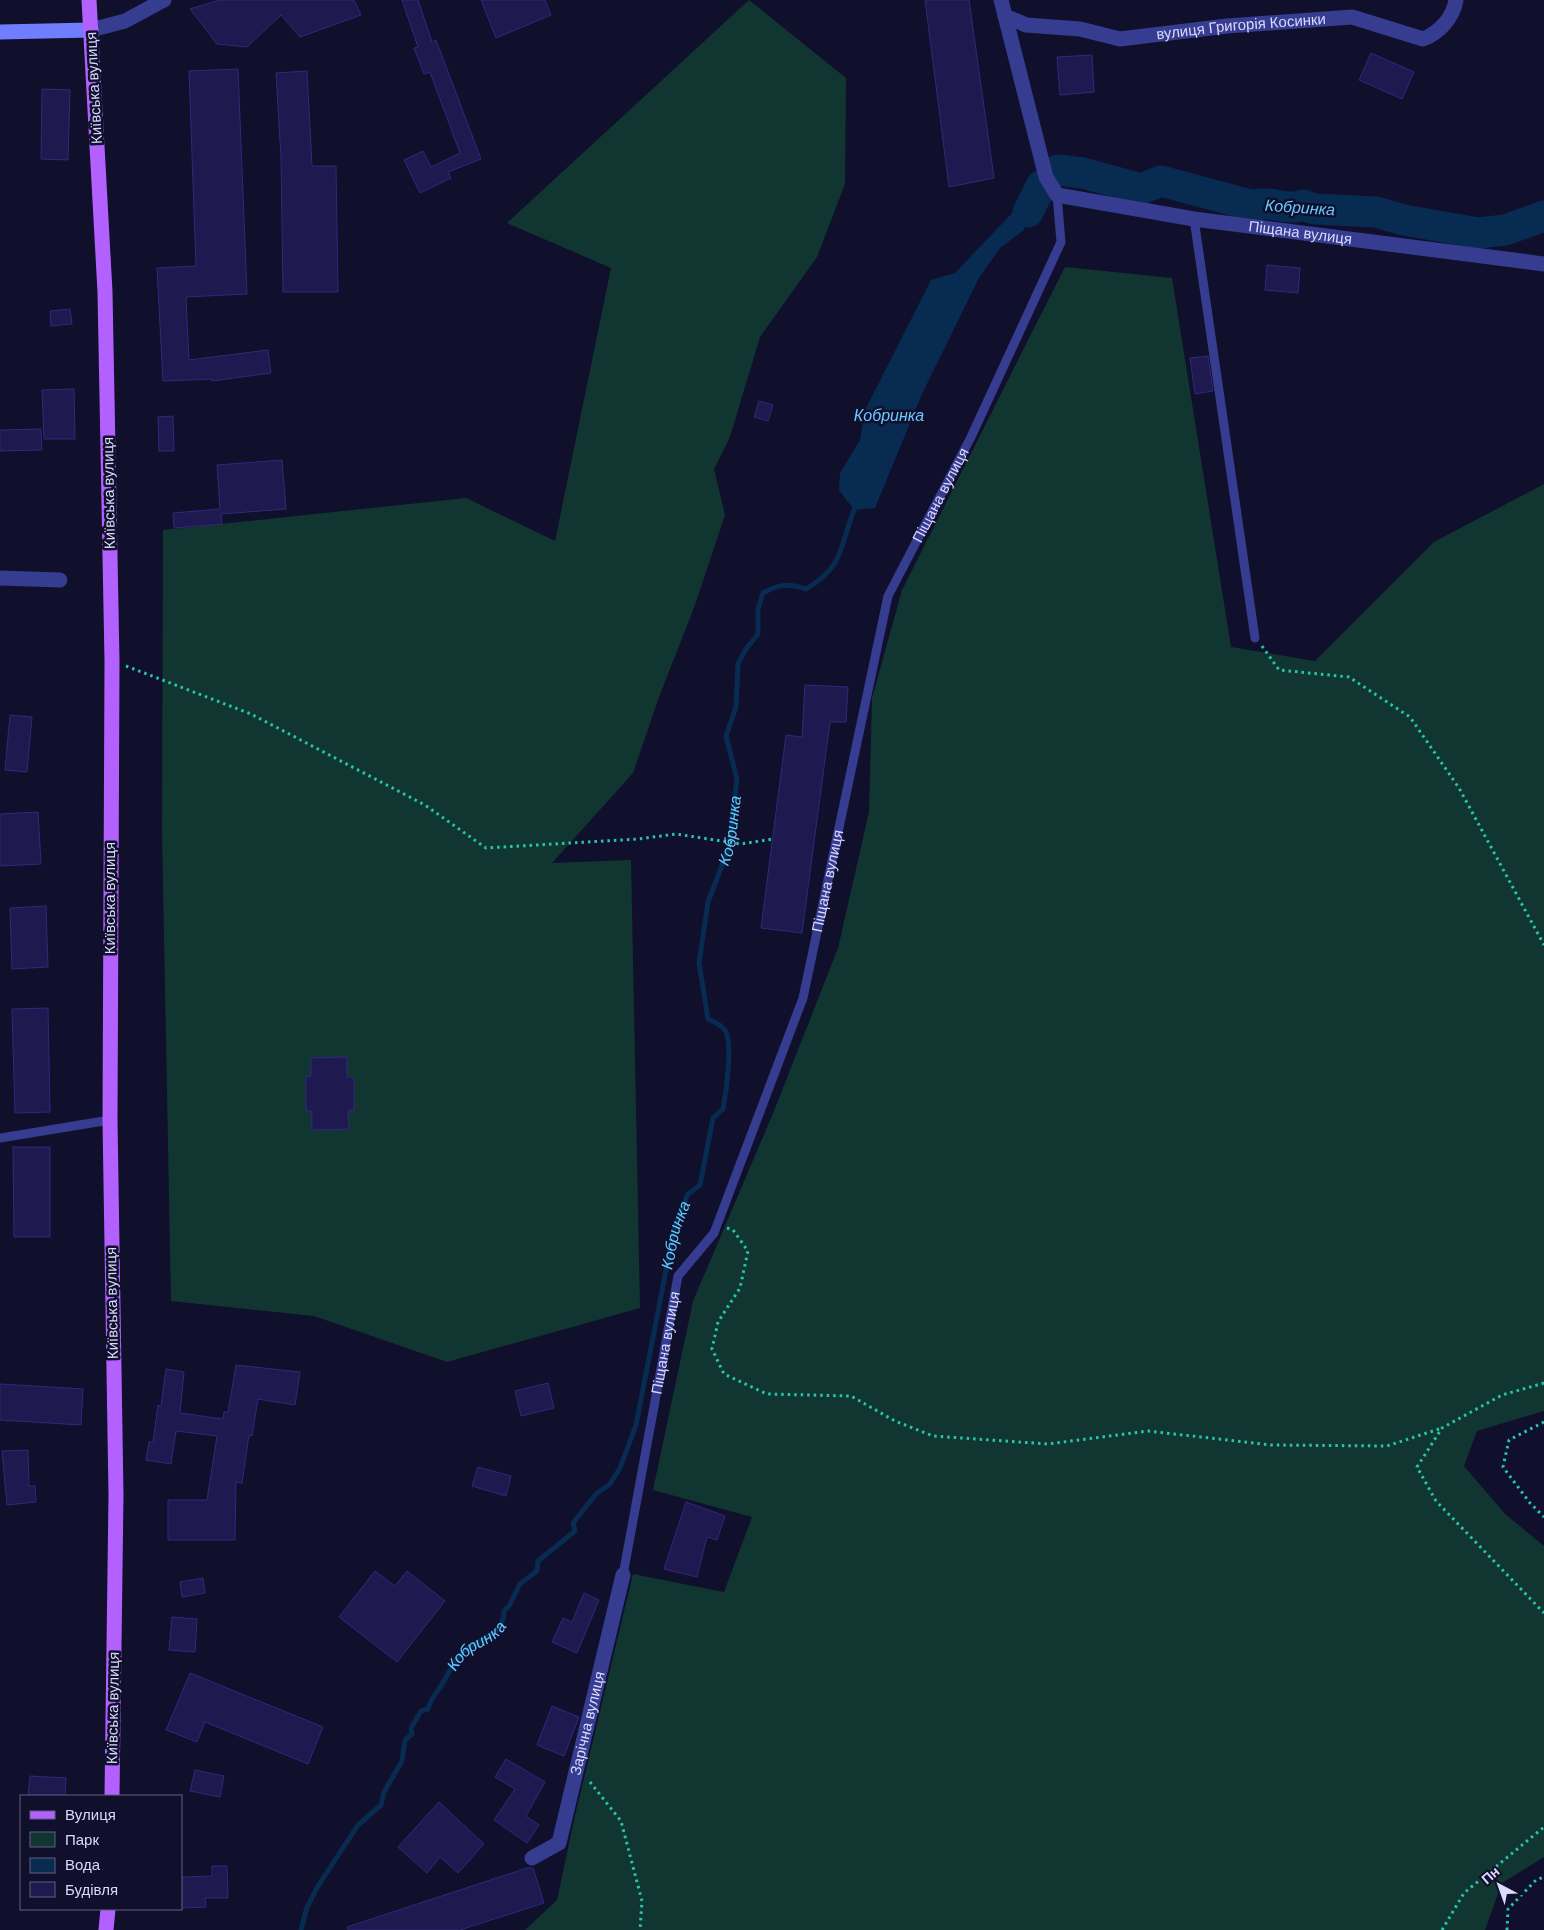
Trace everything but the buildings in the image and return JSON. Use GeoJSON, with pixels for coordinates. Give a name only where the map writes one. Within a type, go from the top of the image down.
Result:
{"type":"FeatureCollection","features":[{"type":"Feature","properties":{"kind":"main road","name":"Київська вулиця"},"geometry":{"type":"LineString","coordinates":[[90,0],[105,292],[112,661],[110,1120],[116,1495],[112,1795]]}},
{"type":"Feature","properties":{"kind":"main road"},"geometry":{"type":"LineString","coordinates":[[0,32],[91,30]]}},
{"type":"Feature","properties":{"kind":"main road"},"geometry":{"type":"LineString","coordinates":[[106,1930],[108,1910]]}},
{"type":"Feature","properties":{"kind":"street"},"geometry":{"type":"LineString","coordinates":[[91,30],[125,21],[164,0]]}},
{"type":"Feature","properties":{"kind":"street","name":"Піщана вулиця"},"geometry":{"type":"LineString","coordinates":[[1001,0],[1046,177],[1057,195],[1194,219],[1544,264]]}},
{"type":"Feature","properties":{"kind":"street","name":"вулиця Григорія Косинки"},"geometry":{"type":"LineString","coordinates":[[1005,16],[1026,25],[1080,29],[1120,39],[1228,26],[1352,17],[1423,39],[1437,34],[1455,8],[1456,0]]}},
{"type":"Feature","properties":{"kind":"street"},"geometry":{"type":"LineString","coordinates":[[0,578],[60,580]]}},
{"type":"Feature","properties":{"kind":"street","name":"Зарічна вулиця"},"geometry":{"type":"LineString","coordinates":[[532,1858],[559,1843],[623,1575]]}},
{"type":"Feature","properties":{"kind":"lane","name":"Піщана вулиця"},"geometry":{"type":"LineString","coordinates":[[623,1575],[678,1276],[714,1233],[803,998],[888,596],[971,437],[1060,242],[1057,195]]}},
{"type":"Feature","properties":{"kind":"lane"},"geometry":{"type":"LineString","coordinates":[[1194,219],[1255,638]]}},
{"type":"Feature","properties":{"kind":"lane"},"geometry":{"type":"LineString","coordinates":[[0,1138],[110,1120]]}},
{"type":"Feature","properties":{"kind":"path"},"geometry":{"type":"LineString","coordinates":[[1255,638],[1279,670],[1349,677],[1410,717],[1459,788],[1544,945]]}},
{"type":"Feature","properties":{"kind":"path"},"geometry":{"type":"LineString","coordinates":[[112,661],[251,714],[425,805],[486,848],[638,839],[676,834],[741,844],[773,839]]}},
{"type":"Feature","properties":{"kind":"path"},"geometry":{"type":"LineString","coordinates":[[717,1225],[733,1230],[748,1251],[740,1288],[718,1322],[712,1348],[724,1374],[768,1394],[851,1396],[895,1421],[933,1436],[1048,1444],[1148,1431],[1271,1445],[1387,1446],[1442,1428],[1502,1395],[1544,1383]]}},
{"type":"Feature","properties":{"kind":"path"},"geometry":{"type":"LineString","coordinates":[[1544,1422],[1510,1440],[1503,1467],[1530,1503],[1544,1517]]}},
{"type":"Feature","properties":{"kind":"path"},"geometry":{"type":"LineString","coordinates":[[1442,1428],[1417,1467],[1436,1500],[1544,1613]]}},
{"type":"Feature","properties":{"kind":"path"},"geometry":{"type":"LineString","coordinates":[[578,1767],[622,1821],[642,1901],[640,1930]]}},
{"type":"Feature","properties":{"kind":"path"},"geometry":{"type":"LineString","coordinates":[[1442,1930],[1464,1893],[1544,1827]]}},
{"type":"Feature","properties":{"kind":"path"},"geometry":{"type":"LineString","coordinates":[[1507,1930],[1508,1909],[1536,1880],[1544,1877]]}},
{"type":"Feature","properties":{"kind":"green space"},"geometry":{"type":"Polygon","coordinates":[[[749,0],[846,78],[845,184],[817,257],[760,337],[730,437],[714,469],[725,515],[695,605],[659,697],[633,773],[552,863],[631,860],[640,1308],[447,1362],[314,1316],[171,1301],[162,832],[163,530],[466,498],[555,541],[611,268],[507,223],[749,0]]]}},
{"type":"Feature","properties":{"kind":"green space"},"geometry":{"type":"Polygon","coordinates":[[[1065,267],[1172,278],[1231,647],[1315,661],[1434,542],[1544,484],[1544,1411],[1477,1431],[1464,1466],[1505,1514],[1544,1546],[1544,1857],[1502,1883],[1485,1930],[525,1930],[557,1900],[574,1820],[633,1574],[724,1592],[752,1517],[653,1490],[693,1301],[774,1111],[838,948],[869,812],[872,698],[902,590],[1065,267]]]}},
{"type":"Feature","properties":{"kind":"water","name":"Кобринка"},"geometry":{"type":"Polygon","coordinates":[[[1014,211],[1028,212],[1024,230],[1000,248],[979,278],[922,394],[875,508],[854,510],[839,490],[840,473],[860,440],[865,410],[931,280],[955,273],[1014,211]]]}},
{"type":"Feature","properties":{"kind":"waterway","name":"Кобринка"},"geometry":{"type":"LineString","coordinates":[[1058,170],[1083,173],[1141,189],[1161,181],[1254,206],[1260,204],[1291,207],[1303,205],[1315,209],[1376,212],[1404,220],[1478,233],[1505,230],[1544,216]]}},
{"type":"Feature","properties":{"kind":"waterway","name":"Кобринка"},"geometry":{"type":"LineString","coordinates":[[1028,212],[1041,186]]}},
{"type":"Feature","properties":{"kind":"waterway","name":"Кобринка"},"geometry":{"type":"LineString","coordinates":[[301,1930],[307,1907],[318,1886],[358,1825],[381,1805],[384,1792],[402,1761],[405,1740],[412,1734],[411,1728],[421,1711],[428,1709],[455,1661],[468,1648],[495,1632],[503,1620],[504,1611],[509,1606],[520,1584],[537,1571],[538,1561],[575,1531],[573,1523],[596,1494],[610,1484],[620,1468],[636,1425],[674,1229],[688,1194],[700,1185],[713,1118],[723,1109],[726,1091],[729,1055],[727,1035],[722,1027],[708,1019],[699,963],[708,902],[729,847],[737,779],[726,736],[736,707],[738,664],[746,649],[758,634],[758,609],[763,593],[784,585],[806,589],[818,581],[839,556],[854,510]]}}]}
